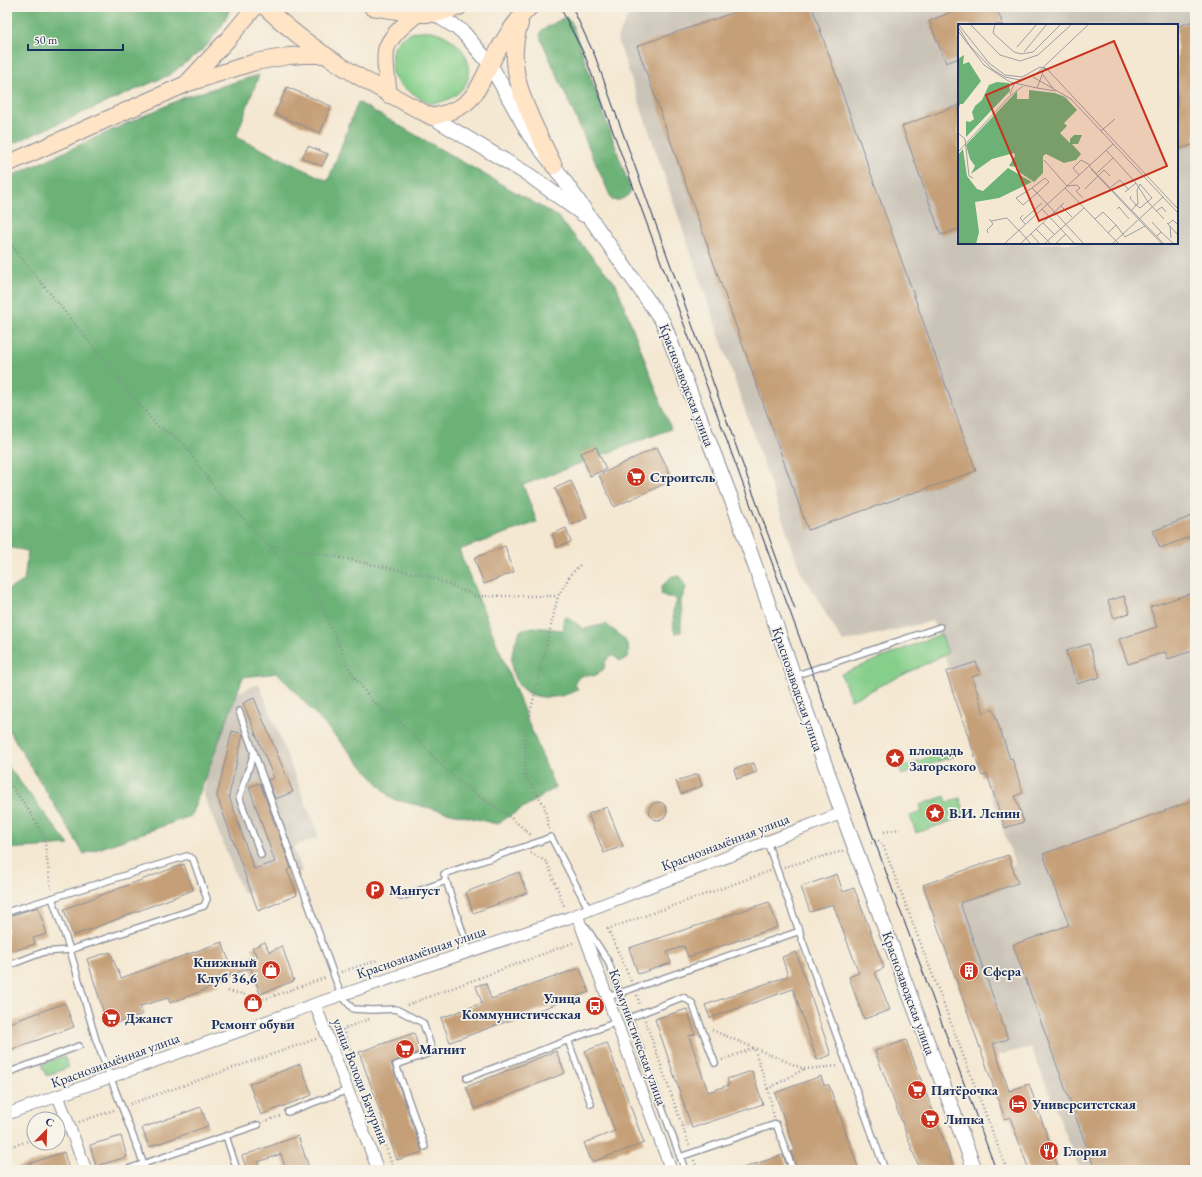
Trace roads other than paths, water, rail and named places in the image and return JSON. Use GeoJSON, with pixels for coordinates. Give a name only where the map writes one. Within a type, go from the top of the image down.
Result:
{"type":"FeatureCollection","features":[{"type":"Feature","properties":{"kind":"main road"},"geometry":{"type":"LineString","coordinates":[[186,84],[229,38],[254,7]]}},
{"type":"Feature","properties":{"kind":"main road"},"geometry":{"type":"LineString","coordinates":[[265,7],[291,30],[325,55],[389,95],[432,118],[449,113],[464,105],[476,92],[490,64],[515,22],[527,10]]}},
{"type":"Feature","properties":{"kind":"main road"},"geometry":{"type":"LineString","coordinates":[[372,7],[417,14],[435,14],[459,7]]}},
{"type":"Feature","properties":{"kind":"main road"},"geometry":{"type":"LineString","coordinates":[[527,10],[515,36],[515,70],[525,105],[554,166]]}},
{"type":"Feature","properties":{"kind":"main road"},"geometry":{"type":"LineString","coordinates":[[389,95],[386,74],[386,48],[400,28],[417,14]]}},
{"type":"Feature","properties":{"kind":"main road"},"geometry":{"type":"LineString","coordinates":[[7,164],[186,84],[255,62],[288,56],[325,55]]}},
{"type":"Feature","properties":{"kind":"street"},"geometry":{"type":"LineString","coordinates":[[435,14],[462,30],[490,64]]}},
{"type":"Feature","properties":{"kind":"street","name":"Краснозаводская улица"},"geometry":{"type":"LineString","coordinates":[[490,64],[530,136],[554,166],[663,322],[734,506],[842,813],[975,1170]]}},
{"type":"Feature","properties":{"kind":"street"},"geometry":{"type":"LineString","coordinates":[[432,118],[529,175],[594,222]]}},
{"type":"Feature","properties":{"kind":"street","name":"Краснознамённая улица"},"geometry":{"type":"LineString","coordinates":[[7,1114],[315,1004],[577,915],[842,813]]}},
{"type":"Feature","properties":{"kind":"street","name":"Коммунистическая улица"},"geometry":{"type":"LineString","coordinates":[[577,915],[672,1170]]}},
{"type":"Feature","properties":{"kind":"street","name":"улица Володи Бачурина"},"geometry":{"type":"LineString","coordinates":[[315,1004],[378,1170]]}},
{"type":"Feature","properties":{"kind":"street"},"geometry":{"type":"LineString","coordinates":[[58,1096],[86,1170]]}},
{"type":"Feature","properties":{"kind":"lane"},"geometry":{"type":"LineString","coordinates":[[794,676],[940,627]]}},
{"type":"Feature","properties":{"kind":"lane"},"geometry":{"type":"LineString","coordinates":[[239,711],[341,995],[353,1009],[396,1009],[423,1023],[433,1052],[396,1066],[425,1147]]}},
{"type":"Feature","properties":{"kind":"lane"},"geometry":{"type":"LineString","coordinates":[[254,753],[239,797],[261,855]]}},
{"type":"Feature","properties":{"kind":"lane"},"geometry":{"type":"LineString","coordinates":[[469,952],[444,874],[551,837],[589,910]]}},
{"type":"Feature","properties":{"kind":"lane"},"geometry":{"type":"LineString","coordinates":[[767,842],[885,1170]]}},
{"type":"Feature","properties":{"kind":"lane"},"geometry":{"type":"LineString","coordinates":[[7,912],[187,856],[193,859],[207,899],[204,906],[70,950],[44,952],[7,966]]}},
{"type":"Feature","properties":{"kind":"lane"},"geometry":{"type":"LineString","coordinates":[[400,897],[446,881]]}},
{"type":"Feature","properties":{"kind":"lane"},"geometry":{"type":"LineString","coordinates":[[52,898],[70,950],[96,1040],[145,1167]]}},
{"type":"Feature","properties":{"kind":"lane"},"geometry":{"type":"LineString","coordinates":[[577,915],[608,961],[685,1170]]}},
{"type":"Feature","properties":{"kind":"lane"},"geometry":{"type":"LineString","coordinates":[[608,997],[800,931]]}},
{"type":"Feature","properties":{"kind":"lane"},"geometry":{"type":"LineString","coordinates":[[629,1018],[684,997],[692,1003],[715,1063]]}},
{"type":"Feature","properties":{"kind":"lane"},"geometry":{"type":"LineString","coordinates":[[467,1078],[617,1022]]}},
{"type":"Feature","properties":{"kind":"lane"},"geometry":{"type":"LineString","coordinates":[[568,1040],[591,1104]]}},
{"type":"Feature","properties":{"kind":"lane"},"geometry":{"type":"LineString","coordinates":[[7,1073],[79,1046]]}},
{"type":"Feature","properties":{"kind":"lane"},"geometry":{"type":"LineString","coordinates":[[288,1112],[348,1090]]}},
{"type":"Feature","properties":{"kind":"lane"},"geometry":{"type":"LineString","coordinates":[[680,1157],[776,1124],[793,1170]]}},
{"type":"Feature","properties":{"kind":"lane"},"geometry":{"type":"LineString","coordinates":[[126,1170],[145,1167],[258,1125]]}},
{"type":"Feature","properties":{"kind":"lane"},"geometry":{"type":"LineString","coordinates":[[226,1136],[237,1170]]}},
{"type":"Feature","properties":{"kind":"tram line"},"geometry":{"type":"LineString","coordinates":[[560,7],[585,56],[996,1170]]}},
{"type":"Feature","properties":{"kind":"tram line"},"geometry":{"type":"LineString","coordinates":[[572,7],[595,56],[795,609]]}},
{"type":"Feature","properties":{"kind":"place","name":"Строитель"},"geometry":{"type":"Point","coordinates":[636,477]}},
{"type":"Feature","properties":{"kind":"place","name":"площадь Загорского"},"geometry":{"type":"Point","coordinates":[895,758]}},
{"type":"Feature","properties":{"kind":"place","name":"В.И. Ленин"},"geometry":{"type":"Point","coordinates":[935,813]}},
{"type":"Feature","properties":{"kind":"place","name":"Мангуст"},"geometry":{"type":"Point","coordinates":[375,890]}},
{"type":"Feature","properties":{"kind":"place","name":"Книжный Клуб 36,6"},"geometry":{"type":"Point","coordinates":[271,970]}},
{"type":"Feature","properties":{"kind":"place","name":"Сфера"},"geometry":{"type":"Point","coordinates":[969,971]}},
{"type":"Feature","properties":{"kind":"place","name":"Ремонт обуви"},"geometry":{"type":"Point","coordinates":[253,1003]}},
{"type":"Feature","properties":{"kind":"place","name":"Улица Коммунистическая"},"geometry":{"type":"Point","coordinates":[595,1006]}},
{"type":"Feature","properties":{"kind":"place","name":"Джанет"},"geometry":{"type":"Point","coordinates":[111,1018]}},
{"type":"Feature","properties":{"kind":"place","name":"Магнит"},"geometry":{"type":"Point","coordinates":[405,1049]}},
{"type":"Feature","properties":{"kind":"place","name":"Пятёрочка"},"geometry":{"type":"Point","coordinates":[917,1090]}},
{"type":"Feature","properties":{"kind":"place","name":"Университетская"},"geometry":{"type":"Point","coordinates":[1018,1104]}},
{"type":"Feature","properties":{"kind":"place","name":"Липка"},"geometry":{"type":"Point","coordinates":[930,1119]}},
{"type":"Feature","properties":{"kind":"place","name":"Глория"},"geometry":{"type":"Point","coordinates":[1049,1151]}}]}
